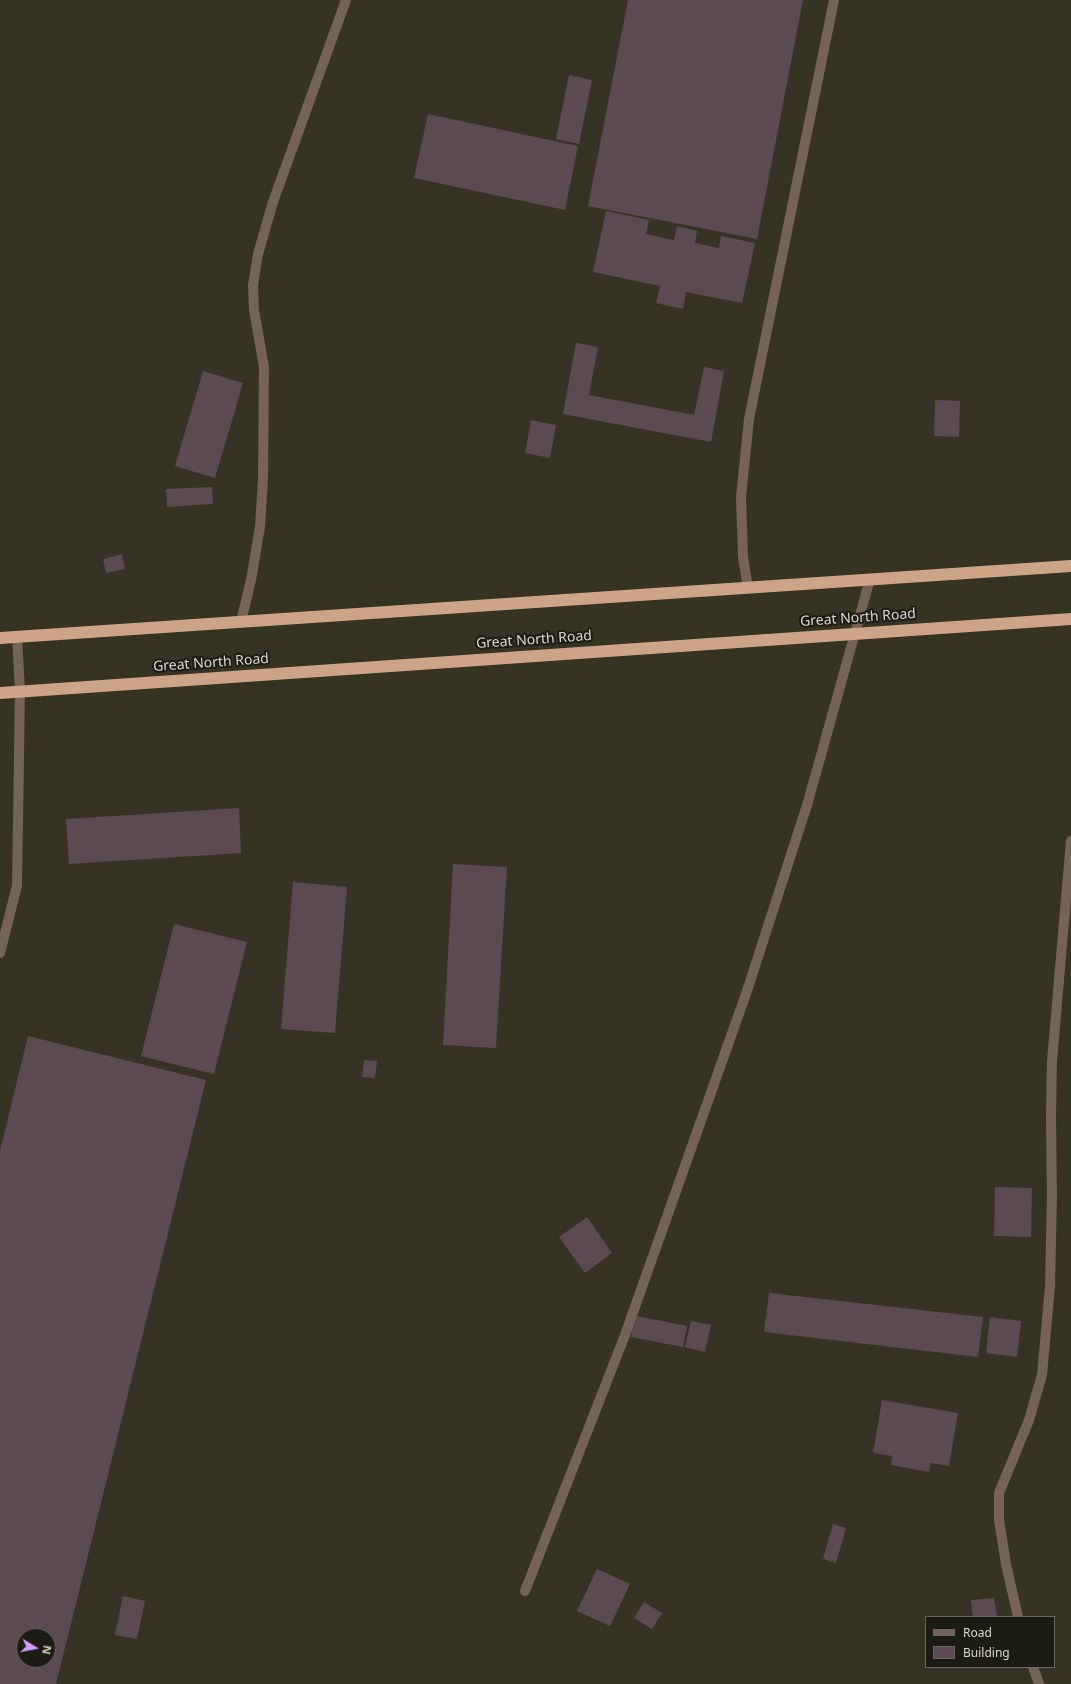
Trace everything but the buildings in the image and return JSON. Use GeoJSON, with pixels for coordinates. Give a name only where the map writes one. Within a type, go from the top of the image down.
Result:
{"type":"FeatureCollection","features":[{"type":"Feature","properties":{"kind":"highway"},"geometry":{"type":"LineString","coordinates":[[0,638],[1071,566]]}},
{"type":"Feature","properties":{"kind":"highway","name":"Great North Road"},"geometry":{"type":"LineString","coordinates":[[0,693],[1071,619]]}},
{"type":"Feature","properties":{"kind":"street"},"geometry":{"type":"LineString","coordinates":[[241,622],[251,580],[260,527],[263,486],[264,367],[254,310],[253,285],[258,254],[273,202],[346,0]]}},
{"type":"Feature","properties":{"kind":"street"},"geometry":{"type":"LineString","coordinates":[[748,588],[743,557],[741,497],[749,419],[834,0]]}},
{"type":"Feature","properties":{"kind":"street"},"geometry":{"type":"LineString","coordinates":[[525,1591],[625,1335],[747,991],[808,802],[870,579]]}},
{"type":"Feature","properties":{"kind":"street"},"geometry":{"type":"LineString","coordinates":[[0,953],[17,886],[20,691],[17,636]]}},
{"type":"Feature","properties":{"kind":"street"},"geometry":{"type":"LineString","coordinates":[[1018,1616],[1006,1564],[1000,1528],[999,1494],[1029,1420],[1042,1375],[1050,1286],[1052,1060],[1071,841]]}},
{"type":"Feature","properties":{"kind":"street"},"geometry":{"type":"LineString","coordinates":[[1033,1668],[1039,1684]]}}]}
